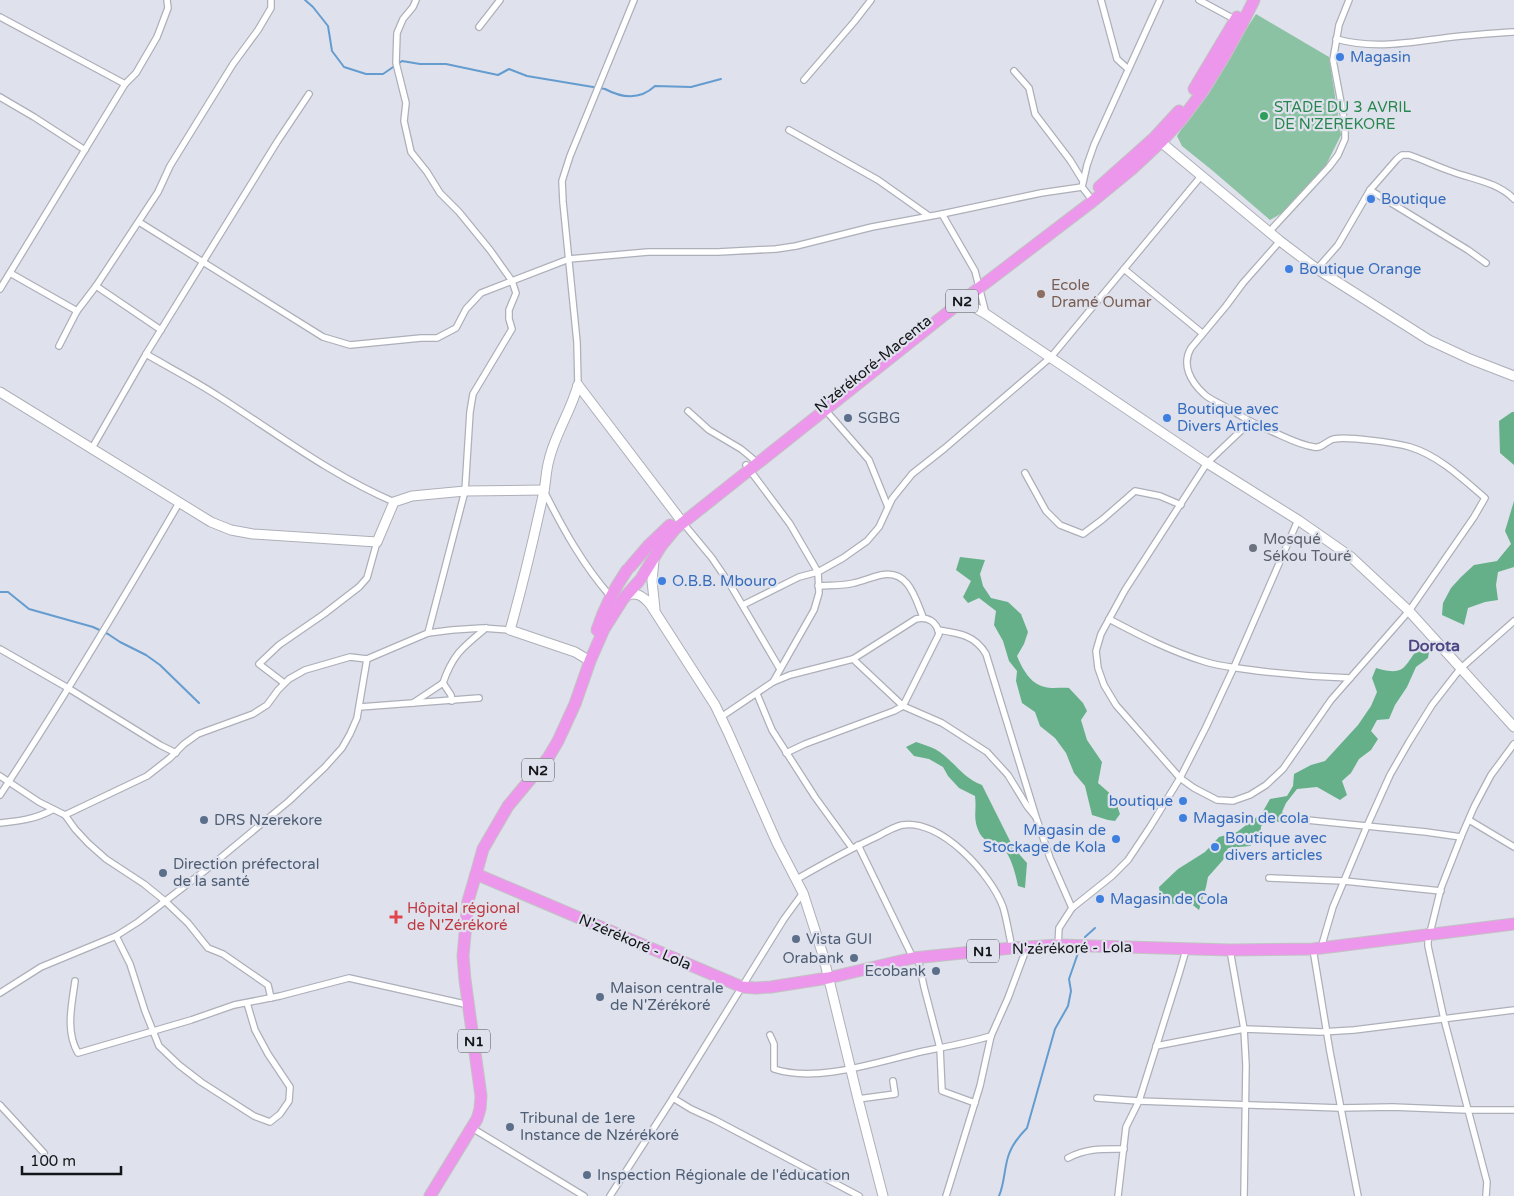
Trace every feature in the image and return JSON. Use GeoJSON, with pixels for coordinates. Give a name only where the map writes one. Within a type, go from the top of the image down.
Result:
{"type":"FeatureCollection","features":[{"type":"Feature","properties":{"kind":"highway","name":"N2"},"geometry":{"type":"LineString","coordinates":[[1239,22],[1246,0]]}},
{"type":"Feature","properties":{"kind":"highway","name":"N2"},"geometry":{"type":"LineString","coordinates":[[617,598],[616,587],[648,546],[978,285],[1086,191],[1132,169],[1158,140],[1182,119],[1202,90],[1239,22],[1254,0]]}},
{"type":"Feature","properties":{"kind":"highway","name":"N2"},"geometry":{"type":"LineString","coordinates":[[476,874],[483,849],[508,806],[548,758],[558,741],[575,704],[590,661],[599,624],[617,598],[641,579],[654,556],[681,520]]}},
{"type":"Feature","properties":{"kind":"highway"},"geometry":{"type":"LineString","coordinates":[[629,569],[634,566],[640,567],[643,571],[641,579]]}},
{"type":"Feature","properties":{"kind":"highway","name":"N'zérékoré - Lola"},"geometry":{"type":"LineString","coordinates":[[476,874],[742,986],[756,988],[828,978],[915,958],[1012,948],[1058,945],[1186,950],[1317,948],[1514,924]]}},
{"type":"Feature","properties":{"kind":"highway","name":"N1"},"geometry":{"type":"LineString","coordinates":[[430,1196],[472,1128],[480,1109],[481,1096],[464,980],[463,956],[468,901],[476,874]]}},
{"type":"Feature","properties":{"kind":"street"},"geometry":{"type":"LineString","coordinates":[[0,289],[125,84],[136,73],[157,37],[168,8],[167,0]]}},
{"type":"Feature","properties":{"kind":"street"},"geometry":{"type":"LineString","coordinates":[[59,346],[77,312],[158,192],[170,166],[233,64],[258,30],[271,8],[271,0]]}},
{"type":"Feature","properties":{"kind":"street"},"geometry":{"type":"LineString","coordinates":[[416,0],[413,7],[402,19],[397,33],[396,63],[406,103],[404,121],[411,152],[428,172],[440,193],[460,212],[490,250],[512,281],[516,292],[509,319],[512,329],[473,394],[470,412],[465,491],[428,634]]}},
{"type":"Feature","properties":{"kind":"street"},"geometry":{"type":"LineString","coordinates":[[479,27],[500,0]]}},
{"type":"Feature","properties":{"kind":"street"},"geometry":{"type":"LineString","coordinates":[[510,630],[524,582],[549,459],[574,400],[578,385],[577,342],[562,182],[570,156],[634,0]]}},
{"type":"Feature","properties":{"kind":"street"},"geometry":{"type":"LineString","coordinates":[[804,80],[871,0]]}},
{"type":"Feature","properties":{"kind":"street"},"geometry":{"type":"LineString","coordinates":[[1101,0],[1117,59],[1128,69]]}},
{"type":"Feature","properties":{"kind":"street"},"geometry":{"type":"LineString","coordinates":[[1086,191],[1094,145],[1160,0]]}},
{"type":"Feature","properties":{"kind":"street"},"geometry":{"type":"LineString","coordinates":[[1199,0],[1239,22]]}},
{"type":"Feature","properties":{"kind":"street"},"geometry":{"type":"LineString","coordinates":[[1269,232],[1329,167],[1338,154],[1345,138],[1334,60],[1339,25],[1349,0]]}},
{"type":"Feature","properties":{"kind":"street"},"geometry":{"type":"LineString","coordinates":[[0,17],[125,84]]}},
{"type":"Feature","properties":{"kind":"street"},"geometry":{"type":"LineString","coordinates":[[1336,39],[1351,43],[1388,45],[1514,32]]}},
{"type":"Feature","properties":{"kind":"street"},"geometry":{"type":"LineString","coordinates":[[1014,71],[1029,88],[1035,114],[1070,160],[1086,191]]}},
{"type":"Feature","properties":{"kind":"street"},"geometry":{"type":"LineString","coordinates":[[92,448],[146,354],[277,142],[309,94]]}},
{"type":"Feature","properties":{"kind":"street"},"geometry":{"type":"LineString","coordinates":[[0,97],[85,150]]}},
{"type":"Feature","properties":{"kind":"street"},"geometry":{"type":"LineString","coordinates":[[789,130],[878,180],[929,216]]}},
{"type":"Feature","properties":{"kind":"street"},"geometry":{"type":"LineString","coordinates":[[1158,140],[1316,269],[1429,340],[1470,359],[1514,376]]}},
{"type":"Feature","properties":{"kind":"street"},"geometry":{"type":"LineString","coordinates":[[1316,269],[1338,245],[1370,190],[1402,155],[1409,155],[1454,173],[1487,181],[1501,188],[1514,199]]}},
{"type":"Feature","properties":{"kind":"street"},"geometry":{"type":"LineString","coordinates":[[743,605],[799,577],[818,572],[868,541],[879,527],[892,499],[912,474],[1051,357],[1202,175]]}},
{"type":"Feature","properties":{"kind":"street"},"geometry":{"type":"LineString","coordinates":[[1370,190],[1486,262]]}},
{"type":"Feature","properties":{"kind":"street"},"geometry":{"type":"LineString","coordinates":[[139,222],[324,337],[350,346],[437,338],[456,328],[466,309],[481,293],[569,259],[648,252],[718,252],[776,249],[796,246],[872,227],[1041,193],[1086,191]]}},
{"type":"Feature","properties":{"kind":"street"},"geometry":{"type":"LineString","coordinates":[[942,214],[971,262],[986,314]]}},
{"type":"Feature","properties":{"kind":"street"},"geometry":{"type":"LineString","coordinates":[[1250,422],[1207,463],[1125,590],[1101,634],[1096,651],[1098,668],[1104,685],[1116,705],[1180,778],[1217,800],[1233,801],[1250,795],[1266,785],[1283,769],[1331,700],[1409,611],[1485,498],[1454,471],[1435,458],[1414,448],[1344,438],[1332,439],[1316,448],[1300,444],[1250,422],[1206,396],[1190,375],[1186,363],[1187,355],[1202,333],[1280,241]]}},
{"type":"Feature","properties":{"kind":"street"},"geometry":{"type":"LineString","coordinates":[[1124,269],[1202,333]]}},
{"type":"Feature","properties":{"kind":"street"},"geometry":{"type":"LineString","coordinates":[[10,273],[77,312]]}},
{"type":"Feature","properties":{"kind":"street"},"geometry":{"type":"LineString","coordinates":[[96,286],[161,330]]}},
{"type":"Feature","properties":{"kind":"street"},"geometry":{"type":"LineString","coordinates":[[959,299],[986,314],[1207,463],[1298,520],[1351,557],[1409,611],[1514,727]]}},
{"type":"Feature","properties":{"kind":"street"},"geometry":{"type":"LineString","coordinates":[[146,354],[216,395],[340,476],[394,502],[412,496],[465,491],[544,490]]}},
{"type":"Feature","properties":{"kind":"street"},"geometry":{"type":"LineString","coordinates":[[578,385],[712,558],[743,605],[780,669]]}},
{"type":"Feature","properties":{"kind":"street"},"geometry":{"type":"LineString","coordinates":[[0,392],[179,503],[211,522],[231,530],[253,534],[377,542]]}},
{"type":"Feature","properties":{"kind":"street"},"geometry":{"type":"LineString","coordinates":[[823,408],[869,460],[888,507]]}},
{"type":"Feature","properties":{"kind":"street"},"geometry":{"type":"LineString","coordinates":[[688,411],[708,430],[741,449],[790,524],[818,572],[819,593],[814,610],[773,682]]}},
{"type":"Feature","properties":{"kind":"street"},"geometry":{"type":"LineString","coordinates":[[1025,473],[1046,511],[1060,525],[1083,534],[1135,491],[1160,496],[1181,505]]}},
{"type":"Feature","properties":{"kind":"street"},"geometry":{"type":"LineString","coordinates":[[544,490],[562,528],[580,556],[617,598],[631,594],[641,595],[656,612],[721,717],[777,843],[803,893],[823,955],[882,1196]]}},
{"type":"Feature","properties":{"kind":"street"},"geometry":{"type":"LineString","coordinates":[[284,683],[260,664],[279,645],[324,614],[368,578],[377,542],[394,502]]}},
{"type":"Feature","properties":{"kind":"street"},"geometry":{"type":"LineString","coordinates":[[0,795],[143,566],[179,503]]}},
{"type":"Feature","properties":{"kind":"street"},"geometry":{"type":"LineString","coordinates":[[1058,945],[1059,928],[1072,908],[1112,876],[1128,860],[1180,778],[1234,667],[1298,520]]}},
{"type":"Feature","properties":{"kind":"street"},"geometry":{"type":"LineString","coordinates":[[654,556],[652,582],[656,612]]}},
{"type":"Feature","properties":{"kind":"street"},"geometry":{"type":"LineString","coordinates":[[786,753],[903,706],[938,634],[936,625],[923,617],[908,584],[903,578],[896,575],[880,575],[852,584],[818,586]]}},
{"type":"Feature","properties":{"kind":"street"},"geometry":{"type":"LineString","coordinates":[[721,717],[773,682],[790,675],[853,659],[916,619],[923,617]]}},
{"type":"Feature","properties":{"kind":"street"},"geometry":{"type":"LineString","coordinates":[[1109,619],[1161,646],[1208,663],[1320,678],[1350,678]]}},
{"type":"Feature","properties":{"kind":"street"},"geometry":{"type":"LineString","coordinates":[[1358,1196],[1327,1032],[1317,948],[1367,826],[1390,775],[1409,742],[1432,705],[1460,669],[1514,621]]}},
{"type":"Feature","properties":{"kind":"street"},"geometry":{"type":"LineString","coordinates":[[413,703],[443,683],[452,662],[461,649],[486,628]]}},
{"type":"Feature","properties":{"kind":"street"},"geometry":{"type":"LineString","coordinates":[[65,815],[147,776],[198,734],[253,714],[267,705],[284,683],[305,670],[350,657],[367,659],[428,634],[452,630],[486,628],[510,630],[574,652],[590,661]]}},
{"type":"Feature","properties":{"kind":"street"},"geometry":{"type":"LineString","coordinates":[[938,630],[963,634],[972,638],[982,648],[995,683],[1036,818],[1050,858],[1072,908]]}},
{"type":"Feature","properties":{"kind":"street"},"geometry":{"type":"LineString","coordinates":[[0,649],[68,688],[160,746],[176,753]]}},
{"type":"Feature","properties":{"kind":"street"},"geometry":{"type":"LineString","coordinates":[[0,993],[41,967],[116,936],[138,922],[214,863],[289,800],[325,767],[346,741],[358,718],[367,659]]}},
{"type":"Feature","properties":{"kind":"street"},"geometry":{"type":"LineString","coordinates":[[853,659],[903,706],[942,723],[987,752],[1008,775],[1036,818]]}},
{"type":"Feature","properties":{"kind":"street"},"geometry":{"type":"LineString","coordinates":[[443,683],[451,695],[452,701]]}},
{"type":"Feature","properties":{"kind":"street"},"geometry":{"type":"LineString","coordinates":[[756,694],[772,730],[786,753],[852,848]]}},
{"type":"Feature","properties":{"kind":"street"},"geometry":{"type":"LineString","coordinates":[[360,707],[479,698]]}},
{"type":"Feature","properties":{"kind":"street"},"geometry":{"type":"LineString","coordinates":[[1486,1196],[1487,1182],[1444,1019],[1428,946],[1441,890],[1468,820],[1491,775],[1514,744]]}},
{"type":"Feature","properties":{"kind":"street"},"geometry":{"type":"LineString","coordinates":[[0,776],[52,810],[65,815],[88,843],[106,859],[165,900],[188,923],[208,948],[223,954],[268,985],[271,998]]}},
{"type":"Feature","properties":{"kind":"street"},"geometry":{"type":"LineString","coordinates":[[0,823],[40,816],[52,810]]}},
{"type":"Feature","properties":{"kind":"street"},"geometry":{"type":"LineString","coordinates":[[1307,820],[1461,837]]}},
{"type":"Feature","properties":{"kind":"street"},"geometry":{"type":"LineString","coordinates":[[1468,820],[1514,847]]}},
{"type":"Feature","properties":{"kind":"street"},"geometry":{"type":"LineString","coordinates":[[796,880],[852,848],[901,825],[915,824],[930,828],[947,838],[980,868],[1003,906],[1012,948]]}},
{"type":"Feature","properties":{"kind":"street"},"geometry":{"type":"LineString","coordinates":[[858,845],[915,958],[940,1048],[942,1091],[975,1103]]}},
{"type":"Feature","properties":{"kind":"street"},"geometry":{"type":"LineString","coordinates":[[1270,878],[1344,881],[1441,890]]}},
{"type":"Feature","properties":{"kind":"street"},"geometry":{"type":"LineString","coordinates":[[610,1196],[784,918],[803,893]]}},
{"type":"Feature","properties":{"kind":"street"},"geometry":{"type":"LineString","coordinates":[[116,936],[130,964],[159,1046],[179,1065],[230,1102],[254,1116],[270,1122],[280,1114],[289,1101],[290,1088],[255,1030],[247,1003]]}},
{"type":"Feature","properties":{"kind":"street"},"geometry":{"type":"LineString","coordinates":[[946,1196],[975,1103],[991,1036],[1008,998],[1027,947]]}},
{"type":"Feature","properties":{"kind":"street"},"geometry":{"type":"LineString","coordinates":[[1118,1196],[1126,1127],[1138,1101],[1186,950]]}},
{"type":"Feature","properties":{"kind":"street"},"geometry":{"type":"LineString","coordinates":[[1230,950],[1244,1029],[1246,1065],[1244,1196]]}},
{"type":"Feature","properties":{"kind":"street"},"geometry":{"type":"LineString","coordinates":[[75,981],[69,1021],[78,1053],[191,1020],[234,1005],[271,998],[349,978],[469,1005]]}},
{"type":"Feature","properties":{"kind":"street"},"geometry":{"type":"LineString","coordinates":[[1156,1046],[1244,1029],[1327,1032],[1514,1010]]}},
{"type":"Feature","properties":{"kind":"street"},"geometry":{"type":"LineString","coordinates":[[770,1035],[774,1044],[774,1069],[810,1074],[881,1062],[991,1036]]}},
{"type":"Feature","properties":{"kind":"street"},"geometry":{"type":"LineString","coordinates":[[858,1099],[895,1094],[893,1081]]}},
{"type":"Feature","properties":{"kind":"street"},"geometry":{"type":"LineString","coordinates":[[673,1098],[859,1196]]}},
{"type":"Feature","properties":{"kind":"street"},"geometry":{"type":"LineString","coordinates":[[1098,1098],[1340,1108],[1392,1106],[1467,1110],[1514,1110]]}},
{"type":"Feature","properties":{"kind":"street"},"geometry":{"type":"LineString","coordinates":[[0,1105],[44,1153]]}},
{"type":"Feature","properties":{"kind":"street"},"geometry":{"type":"LineString","coordinates":[[472,1128],[584,1196]]}},
{"type":"Feature","properties":{"kind":"street"},"geometry":{"type":"LineString","coordinates":[[1068,1158],[1080,1152],[1099,1149],[1124,1149]]}},
{"type":"Feature","properties":{"kind":"green space","name":"STADE DU 3 AVRIL DE N'ZEREKORE"},"geometry":{"type":"Polygon","coordinates":[[[1256,14],[1329,57],[1341,135],[1326,165],[1282,213],[1270,220],[1182,146],[1177,136],[1256,14]]]}},
{"type":"Feature","properties":{"kind":"green space"},"geometry":{"type":"Polygon","coordinates":[[[1514,412],[1514,465],[1500,453],[1499,421],[1514,412]]]}},
{"type":"Feature","properties":{"kind":"green space"},"geometry":{"type":"Polygon","coordinates":[[[1514,501],[1514,567],[1498,572],[1496,585],[1498,600],[1468,608],[1464,625],[1442,615],[1443,603],[1451,588],[1461,577],[1474,565],[1497,561],[1511,544],[1505,531],[1514,501]]]}},
{"type":"Feature","properties":{"kind":"green space"},"geometry":{"type":"Polygon","coordinates":[[[960,557],[985,560],[980,574],[983,586],[991,598],[1008,602],[1021,614],[1028,632],[1017,656],[1027,675],[1035,683],[1045,687],[1069,688],[1083,703],[1087,711],[1081,720],[1087,740],[1102,762],[1098,783],[1114,797],[1120,814],[1115,821],[1092,815],[1085,786],[1074,773],[1066,753],[1055,738],[1040,726],[1035,712],[1022,703],[1016,681],[1017,671],[1009,661],[1003,641],[994,625],[996,611],[979,598],[968,603],[963,597],[971,581],[956,570],[960,557]]]}},
{"type":"Feature","properties":{"kind":"green space"},"geometry":{"type":"Polygon","coordinates":[[[1418,648],[1429,652],[1428,658],[1416,667],[1389,719],[1377,720],[1371,731],[1378,739],[1371,750],[1359,759],[1351,773],[1342,781],[1347,795],[1340,800],[1317,787],[1297,789],[1286,803],[1282,812],[1288,819],[1285,824],[1272,820],[1261,826],[1260,838],[1250,846],[1228,848],[1223,860],[1208,877],[1199,910],[1189,902],[1177,904],[1161,903],[1159,887],[1178,869],[1205,852],[1219,837],[1237,832],[1262,813],[1270,799],[1287,796],[1293,786],[1294,774],[1311,765],[1325,761],[1358,725],[1371,706],[1377,692],[1372,678],[1376,668],[1398,671],[1406,666],[1418,648]]]}},
{"type":"Feature","properties":{"kind":"green space"},"geometry":{"type":"Polygon","coordinates":[[[916,742],[941,753],[969,778],[982,785],[1013,847],[1027,863],[1025,888],[1018,886],[1012,864],[1006,852],[985,840],[980,834],[975,819],[975,796],[959,788],[943,767],[929,759],[914,756],[906,747],[916,742]]]}},
{"type":"Feature","properties":{"kind":"waterway"},"geometry":{"type":"LineString","coordinates":[[305,0],[328,26],[332,51],[344,67],[366,74],[383,74],[402,61],[420,64],[446,64],[498,75],[509,69],[527,76],[605,89],[624,96],[643,94],[655,86],[691,87],[721,79]]}},
{"type":"Feature","properties":{"kind":"waterway"},"geometry":{"type":"LineString","coordinates":[[0,592],[8,592],[29,609],[93,627],[146,655],[160,665],[199,703]]}},
{"type":"Feature","properties":{"kind":"waterway"},"geometry":{"type":"LineString","coordinates":[[1085,937],[1095,928]]}},
{"type":"Feature","properties":{"kind":"waterway"},"geometry":{"type":"LineString","coordinates":[[999,1196],[1009,1154],[1016,1140],[1027,1128],[1055,1029],[1068,1006],[1071,991],[1069,979],[1078,953]]}},
{"type":"Feature","properties":{"kind":"place","name":"Magasin"},"geometry":{"type":"Point","coordinates":[1340,57]}},
{"type":"Feature","properties":{"kind":"place","name":"STADE DU 3 AVRIL DE N'ZEREKORE"},"geometry":{"type":"Point","coordinates":[1264,116]}},
{"type":"Feature","properties":{"kind":"place","name":"Boutique"},"geometry":{"type":"Point","coordinates":[1371,199]}},
{"type":"Feature","properties":{"kind":"place","name":"Boutique Orange"},"geometry":{"type":"Point","coordinates":[1289,269]}},
{"type":"Feature","properties":{"kind":"place","name":"Ecole Dramé Oumar"},"geometry":{"type":"Point","coordinates":[1041,294]}},
{"type":"Feature","properties":{"kind":"place","name":"SGBG"},"geometry":{"type":"Point","coordinates":[848,418]}},
{"type":"Feature","properties":{"kind":"place","name":"Boutique avec Divers Articles"},"geometry":{"type":"Point","coordinates":[1167,418]}},
{"type":"Feature","properties":{"kind":"place","name":"Mosqué Sékou Touré"},"geometry":{"type":"Point","coordinates":[1253,548]}},
{"type":"Feature","properties":{"kind":"place","name":"O.B.B. Mbouro"},"geometry":{"type":"Point","coordinates":[662,581]}},
{"type":"Feature","properties":{"kind":"place","name":"boutique"},"geometry":{"type":"Point","coordinates":[1183,801]}},
{"type":"Feature","properties":{"kind":"place","name":"Magasin de cola"},"geometry":{"type":"Point","coordinates":[1183,818]}},
{"type":"Feature","properties":{"kind":"place","name":"DRS Nzerekore"},"geometry":{"type":"Point","coordinates":[204,820]}},
{"type":"Feature","properties":{"kind":"place","name":"Magasin de Stockage de Kola"},"geometry":{"type":"Point","coordinates":[1116,839]}},
{"type":"Feature","properties":{"kind":"place","name":"Boutique avec divers articles"},"geometry":{"type":"Point","coordinates":[1215,847]}},
{"type":"Feature","properties":{"kind":"place","name":"Direction préfectoral de la santé"},"geometry":{"type":"Point","coordinates":[163,873]}},
{"type":"Feature","properties":{"kind":"place","name":"Magasin de Cola"},"geometry":{"type":"Point","coordinates":[1100,899]}},
{"type":"Feature","properties":{"kind":"place","name":"Hôpital régional de N'Zérékoré"},"geometry":{"type":"Point","coordinates":[396,917]}},
{"type":"Feature","properties":{"kind":"place","name":"Vista GUI"},"geometry":{"type":"Point","coordinates":[796,939]}},
{"type":"Feature","properties":{"kind":"place","name":"Orabank"},"geometry":{"type":"Point","coordinates":[854,958]}},
{"type":"Feature","properties":{"kind":"place","name":"Ecobank"},"geometry":{"type":"Point","coordinates":[936,971]}},
{"type":"Feature","properties":{"kind":"place","name":"Maison centrale de N'Zérékoré"},"geometry":{"type":"Point","coordinates":[600,997]}},
{"type":"Feature","properties":{"kind":"place","name":"Tribunal de 1ere Instance de Nzérékoré"},"geometry":{"type":"Point","coordinates":[510,1127]}},
{"type":"Feature","properties":{"kind":"place","name":"Inspection Régionale de l'éducation"},"geometry":{"type":"Point","coordinates":[587,1175]}},
{"type":"Feature","properties":{"kind":"district","name":"Dorota"},"geometry":{"type":"Point","coordinates":[1434,646]}}]}
